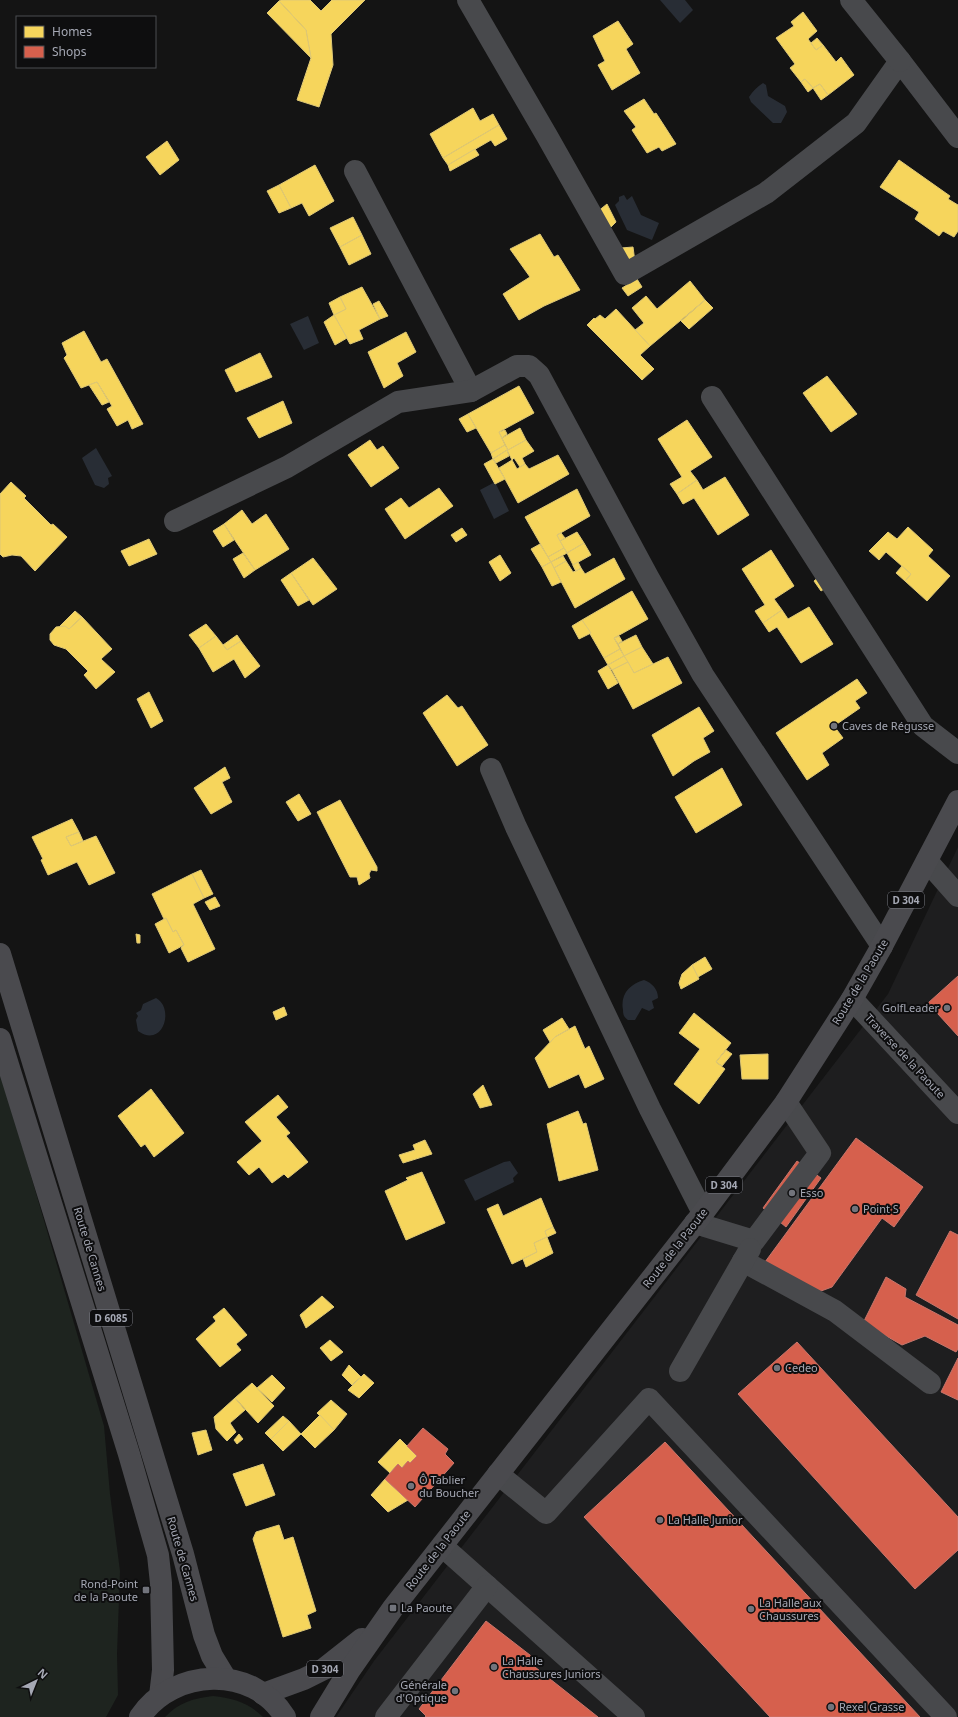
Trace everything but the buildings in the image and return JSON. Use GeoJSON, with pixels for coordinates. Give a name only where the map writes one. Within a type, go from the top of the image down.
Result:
{"type":"FeatureCollection","features":[{"type":"Feature","properties":{"kind":"main road","name":"Route de la Paoute"},"geometry":{"type":"LineString","coordinates":[[322,1717],[345,1676],[378,1627],[699,1218],[786,1102],[852,998],[882,946],[958,801]]}},
{"type":"Feature","properties":{"kind":"main road","name":"Route de Cannes"},"geometry":{"type":"LineString","coordinates":[[0,954],[3,975],[180,1547],[204,1635],[212,1656],[226,1679]]}},
{"type":"Feature","properties":{"kind":"main road","name":"Route de Cannes"},"geometry":{"type":"LineString","coordinates":[[0,1039],[158,1556],[161,1583],[163,1670],[160,1696]]}},
{"type":"Feature","properties":{"kind":"main road","name":"Route de la Paoute"},"geometry":{"type":"LineString","coordinates":[[263,1694],[304,1679],[324,1669],[378,1627]]}},
{"type":"Feature","properties":{"kind":"main road"},"geometry":{"type":"LineString","coordinates":[[140,1717],[160,1696],[180,1684],[203,1678],[226,1679],[245,1685],[263,1694],[281,1711],[285,1717]]}},
{"type":"Feature","properties":{"kind":"street"},"geometry":{"type":"LineString","coordinates":[[468,0],[625,274],[766,193],[856,123],[900,61]]}},
{"type":"Feature","properties":{"kind":"street"},"geometry":{"type":"LineString","coordinates":[[851,0],[958,137]]}},
{"type":"Feature","properties":{"kind":"street"},"geometry":{"type":"LineString","coordinates":[[355,171],[471,391]]}},
{"type":"Feature","properties":{"kind":"street"},"geometry":{"type":"LineString","coordinates":[[175,521],[287,468],[398,402],[471,391],[516,366],[529,366],[539,375],[648,577],[703,675],[882,946]]}},
{"type":"Feature","properties":{"kind":"street"},"geometry":{"type":"LineString","coordinates":[[712,398],[923,726],[958,752]]}},
{"type":"Feature","properties":{"kind":"street"},"geometry":{"type":"LineString","coordinates":[[491,769],[516,827],[699,1218],[754,1241]]}},
{"type":"Feature","properties":{"kind":"street"},"geometry":{"type":"LineString","coordinates":[[926,861],[958,896]]}},
{"type":"Feature","properties":{"kind":"street","name":"Traverse de la Paoute"},"geometry":{"type":"LineString","coordinates":[[852,998],[958,1113]]}},
{"type":"Feature","properties":{"kind":"street"},"geometry":{"type":"LineString","coordinates":[[680,1371],[754,1241],[820,1153],[786,1102]]}},
{"type":"Feature","properties":{"kind":"street"},"geometry":{"type":"LineString","coordinates":[[743,1261],[835,1311],[930,1383]]}},
{"type":"Feature","properties":{"kind":"street"},"geometry":{"type":"LineString","coordinates":[[498,1474],[546,1513],[648,1399],[946,1717]]}},
{"type":"Feature","properties":{"kind":"street"},"geometry":{"type":"LineString","coordinates":[[442,1546],[634,1717]]}},
{"type":"Feature","properties":{"kind":"street"},"geometry":{"type":"LineString","coordinates":[[386,1717],[487,1586]]}},
{"type":"Feature","properties":{"kind":"shaded area"},"geometry":{"type":"Polygon","coordinates":[[[660,0],[685,0],[693,10],[680,23],[660,0]]]}},
{"type":"Feature","properties":{"kind":"shaded area"},"geometry":{"type":"Polygon","coordinates":[[[763,83],[766,85],[768,96],[785,106],[787,112],[781,123],[773,123],[751,102],[749,97],[755,89],[763,83]]]}},
{"type":"Feature","properties":{"kind":"shaded area"},"geometry":{"type":"Polygon","coordinates":[[[624,195],[627,200],[632,196],[641,215],[659,223],[652,240],[627,230],[615,205],[619,201],[619,197],[624,195]]]}},
{"type":"Feature","properties":{"kind":"shaded area"},"geometry":{"type":"Polygon","coordinates":[[[308,316],[319,343],[304,350],[290,324],[308,316]]]}},
{"type":"Feature","properties":{"kind":"shaded area"},"geometry":{"type":"Polygon","coordinates":[[[96,448],[112,476],[108,478],[109,484],[104,488],[95,485],[82,458],[96,448]]]}},
{"type":"Feature","properties":{"kind":"shaded area"},"geometry":{"type":"Polygon","coordinates":[[[495,482],[509,511],[494,519],[480,490],[495,482]]]}},
{"type":"Feature","properties":{"kind":"shaded area"},"geometry":{"type":"Polygon","coordinates":[[[958,847],[958,1717],[336,1717],[374,1661],[888,994],[958,847]]]}},
{"type":"Feature","properties":{"kind":"shaded area"},"geometry":{"type":"Polygon","coordinates":[[[644,980],[656,989],[658,998],[652,1001],[654,1008],[649,1011],[642,1008],[635,1020],[628,1020],[623,1013],[623,999],[630,987],[644,980]]]}},
{"type":"Feature","properties":{"kind":"shaded area"},"geometry":{"type":"Polygon","coordinates":[[[156,998],[162,1003],[165,1010],[164,1025],[160,1031],[154,1035],[147,1035],[138,1031],[136,1020],[138,1016],[136,1013],[141,1010],[143,1004],[156,998]]]}},
{"type":"Feature","properties":{"kind":"shaded area"},"geometry":{"type":"Polygon","coordinates":[[[0,1070],[104,1426],[110,1494],[120,1571],[117,1654],[118,1695],[106,1717],[0,1717],[0,1070]]]}},
{"type":"Feature","properties":{"kind":"shaded area"},"geometry":{"type":"Polygon","coordinates":[[[510,1161],[518,1173],[513,1178],[514,1182],[475,1201],[464,1180],[504,1162],[510,1161]]]}},
{"type":"Feature","properties":{"kind":"shaded area"},"geometry":{"type":"Polygon","coordinates":[[[213,1696],[240,1702],[252,1708],[263,1717],[165,1717],[175,1708],[187,1702],[213,1696]]]}},
{"type":"Feature","properties":{"kind":"place","name":"Caves de Régusse"},"geometry":{"type":"Point","coordinates":[834,726]}},
{"type":"Feature","properties":{"kind":"place","name":"GolfLeader"},"geometry":{"type":"Point","coordinates":[947,1008]}},
{"type":"Feature","properties":{"kind":"place","name":"Esso"},"geometry":{"type":"Point","coordinates":[792,1193]}},
{"type":"Feature","properties":{"kind":"place","name":"Point S"},"geometry":{"type":"Point","coordinates":[855,1209]}},
{"type":"Feature","properties":{"kind":"place","name":"Cedeo"},"geometry":{"type":"Point","coordinates":[777,1368]}},
{"type":"Feature","properties":{"kind":"place","name":"Ô Tablier du Boucher"},"geometry":{"type":"Point","coordinates":[411,1486]}},
{"type":"Feature","properties":{"kind":"place","name":"La Halle Junior"},"geometry":{"type":"Point","coordinates":[660,1520]}},
{"type":"Feature","properties":{"kind":"place","name":"Rond-Point de la Paoute"},"geometry":{"type":"Point","coordinates":[146,1590]}},
{"type":"Feature","properties":{"kind":"place","name":"La Paoute"},"geometry":{"type":"Point","coordinates":[393,1608]}},
{"type":"Feature","properties":{"kind":"place","name":"La Halle aux Chaussures"},"geometry":{"type":"Point","coordinates":[751,1609]}},
{"type":"Feature","properties":{"kind":"place","name":"La Halle Chaussures Juniors"},"geometry":{"type":"Point","coordinates":[494,1667]}},
{"type":"Feature","properties":{"kind":"place","name":"Générale d'Optique"},"geometry":{"type":"Point","coordinates":[455,1691]}},
{"type":"Feature","properties":{"kind":"place","name":"Rexel Grasse"},"geometry":{"type":"Point","coordinates":[831,1707]}}]}
